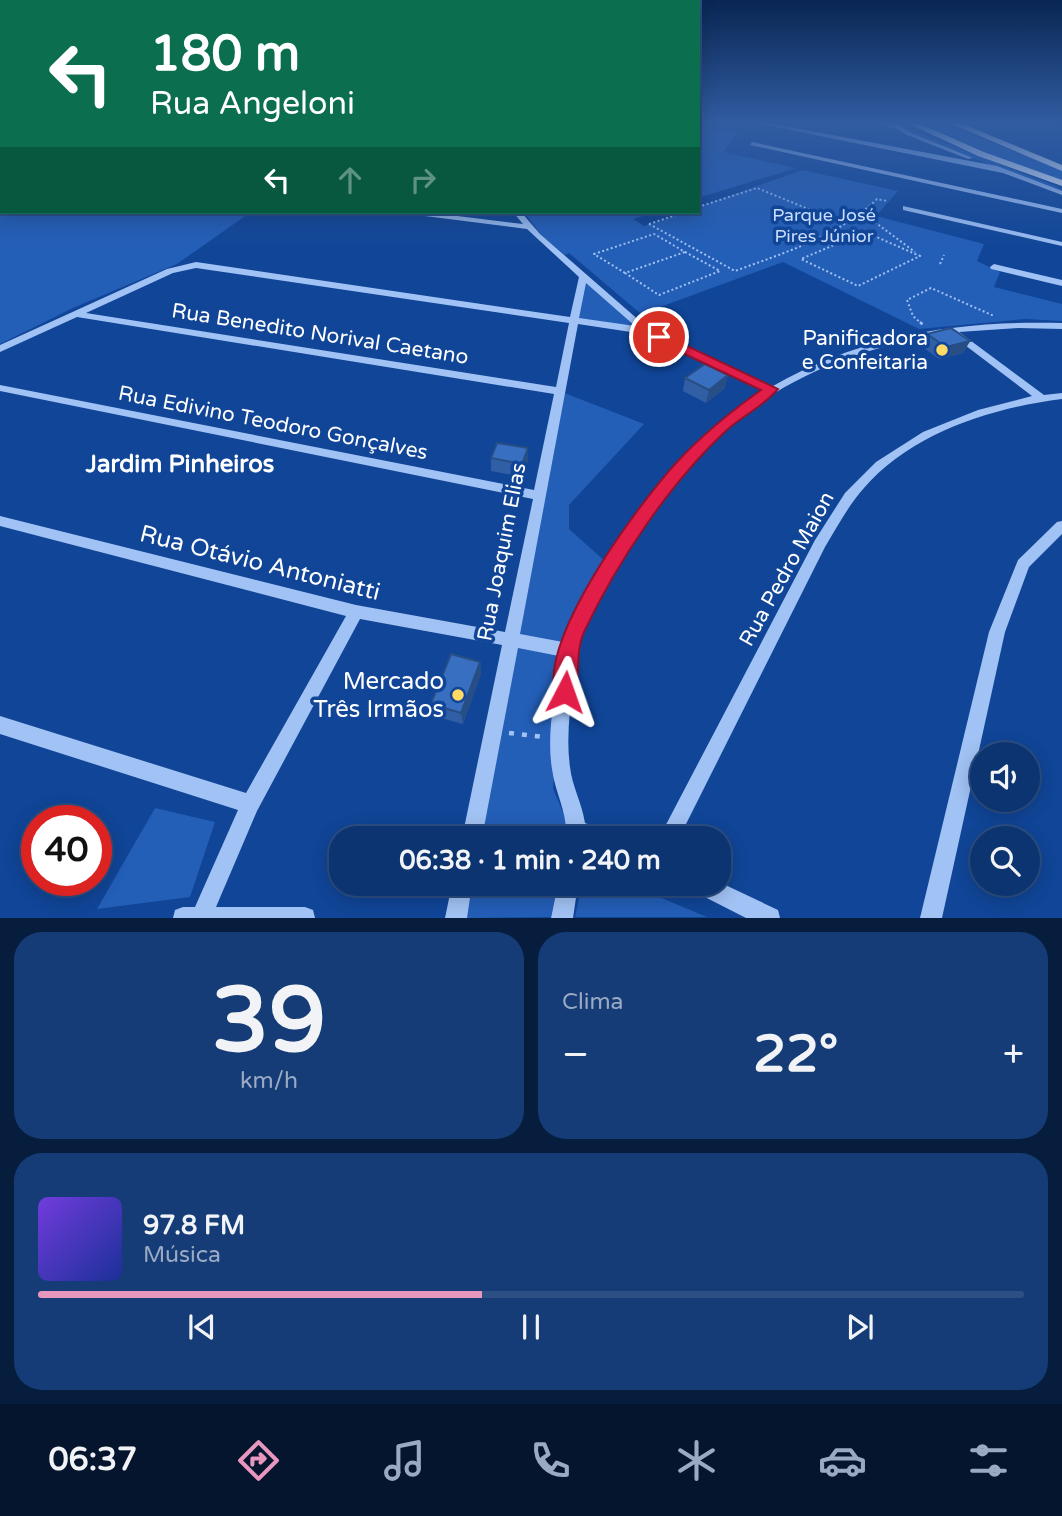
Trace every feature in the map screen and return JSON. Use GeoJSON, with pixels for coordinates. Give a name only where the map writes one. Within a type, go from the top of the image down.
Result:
{"type":"FeatureCollection","features":[{"type":"Feature","properties":{"kind":"main road"},"geometry":{"type":"LineString","coordinates":[[1015,165],[1062,183]]}},
{"type":"Feature","properties":{"kind":"street"},"geometry":{"type":"LineString","coordinates":[[848,165],[1062,211]]}},
{"type":"Feature","properties":{"kind":"street"},"geometry":{"type":"LineString","coordinates":[[975,165],[1005,171]]}},
{"type":"Feature","properties":{"kind":"street"},"geometry":{"type":"LineString","coordinates":[[989,165],[1062,193]]}},
{"type":"Feature","properties":{"kind":"street"},"geometry":{"type":"LineString","coordinates":[[906,208],[1062,244]]}},
{"type":"Feature","properties":{"kind":"street"},"geometry":{"type":"LineString","coordinates":[[426,214],[529,228]]}},
{"type":"Feature","properties":{"kind":"street"},"geometry":{"type":"LineString","coordinates":[[494,222],[515,214]]}},
{"type":"Feature","properties":{"kind":"street"},"geometry":{"type":"LineString","coordinates":[[519,214],[529,228],[646,331],[771,389]]}},
{"type":"Feature","properties":{"kind":"street"},"geometry":{"type":"LineString","coordinates":[[0,349],[184,267],[196,265],[646,331]]}},
{"type":"Feature","properties":{"kind":"street"},"geometry":{"type":"LineString","coordinates":[[994,267],[1062,284]]}},
{"type":"Feature","properties":{"kind":"street","name":"Rua Joaquim Elias"},"geometry":{"type":"LineString","coordinates":[[473,826],[572,320],[583,276]]}},
{"type":"Feature","properties":{"kind":"street","name":"Rua Benedito Norival Caetano"},"geometry":{"type":"LineString","coordinates":[[76,314],[558,391]]}},
{"type":"Feature","properties":{"kind":"street"},"geometry":{"type":"LineString","coordinates":[[574,826],[563,786],[561,740],[567,659],[573,633],[611,563],[680,469],[724,424],[771,389],[796,374],[843,355],[868,346],[951,331],[1026,325],[1062,326]]}},
{"type":"Feature","properties":{"kind":"street"},"geometry":{"type":"LineString","coordinates":[[951,331],[1040,397]]}},
{"type":"Feature","properties":{"kind":"street","name":"Rua Edivino Teodoro Gonçalves"},"geometry":{"type":"LineString","coordinates":[[0,388],[538,495]]}},
{"type":"Feature","properties":{"kind":"street","name":"Rua Pedro Maion"},"geometry":{"type":"LineString","coordinates":[[675,826],[824,538],[860,483],[902,450],[942,428],[988,411],[1040,397],[1062,396]]}},
{"type":"Feature","properties":{"kind":"street","name":"Rua Otávio Antoniatti"},"geometry":{"type":"LineString","coordinates":[[0,522],[356,612],[511,639],[567,659]]}},
{"type":"Feature","properties":{"kind":"street"},"geometry":{"type":"LineString","coordinates":[[931,918],[998,632],[1023,564],[1062,526]]}},
{"type":"Feature","properties":{"kind":"street"},"geometry":{"type":"LineString","coordinates":[[305,918],[192,917],[250,804],[356,612]]}},
{"type":"Feature","properties":{"kind":"street"},"geometry":{"type":"LineString","coordinates":[[0,725],[250,804]]}},
{"type":"Feature","properties":{"kind":"street"},"geometry":{"type":"LineString","coordinates":[[456,918],[461,896]]}},
{"type":"Feature","properties":{"kind":"street"},"geometry":{"type":"LineString","coordinates":[[562,918],[566,896]]}},
{"type":"Feature","properties":{"kind":"street"},"geometry":{"type":"LineString","coordinates":[[724,896],[769,918]]}},
{"type":"Feature","properties":{"kind":"path"},"geometry":{"type":"LineString","coordinates":[[700,206],[757,188],[847,225]]}},
{"type":"Feature","properties":{"kind":"path"},"geometry":{"type":"LineString","coordinates":[[679,214],[649,224],[734,271],[847,225],[864,214],[877,199],[887,201]]}},
{"type":"Feature","properties":{"kind":"path"},"geometry":{"type":"LineString","coordinates":[[864,214],[920,256]]}},
{"type":"Feature","properties":{"kind":"path"},"geometry":{"type":"LineString","coordinates":[[865,232],[920,256],[858,286],[801,259],[865,232]]}},
{"type":"Feature","properties":{"kind":"path"},"geometry":{"type":"LineString","coordinates":[[653,234],[685,252],[720,271],[659,295],[594,254],[653,234]]}},
{"type":"Feature","properties":{"kind":"path"},"geometry":{"type":"LineString","coordinates":[[625,273],[685,252]]}},
{"type":"Feature","properties":{"kind":"path"},"geometry":{"type":"LineString","coordinates":[[940,264],[944,255]]}},
{"type":"Feature","properties":{"kind":"path"},"geometry":{"type":"LineString","coordinates":[[934,334],[913,316],[907,300],[931,288],[970,304]]}},
{"type":"Feature","properties":{"kind":"path"},"geometry":{"type":"LineString","coordinates":[[493,731],[561,740]]}},
{"type":"Feature","properties":{"kind":"green space"},"geometry":{"type":"Polygon","coordinates":[[[700,165],[782,165],[796,168],[700,197],[700,165]]]}},
{"type":"Feature","properties":{"kind":"green space"},"geometry":{"type":"Polygon","coordinates":[[[990,165],[1001,165],[1062,189],[1062,193],[990,165]]]}},
{"type":"Feature","properties":{"kind":"green space"},"geometry":{"type":"Polygon","coordinates":[[[1019,165],[1049,165],[1062,170],[1062,181],[1019,165]]]}},
{"type":"Feature","properties":{"kind":"green space","name":"Parque José Pires Júnior"},"geometry":{"type":"Polygon","coordinates":[[[802,170],[898,191],[876,216],[984,244],[977,261],[1000,272],[994,287],[1062,304],[1062,321],[1025,319],[919,329],[783,262],[641,314],[569,253],[565,255],[542,236],[526,214],[649,214],[633,219],[644,226],[680,214],[700,214],[700,206],[802,170]]]}},
{"type":"Feature","properties":{"kind":"green space"},"geometry":{"type":"Polygon","coordinates":[[[0,214],[248,214],[177,264],[73,308],[0,344],[0,214]]]}},
{"type":"Feature","properties":{"kind":"green space"},"geometry":{"type":"Polygon","coordinates":[[[585,281],[639,329],[576,319],[585,281]]]}},
{"type":"Feature","properties":{"kind":"green space"},"geometry":{"type":"Polygon","coordinates":[[[562,392],[644,424],[569,505],[569,529],[606,562],[565,646],[517,635],[562,392]]]}},
{"type":"Feature","properties":{"kind":"green space"},"geometry":{"type":"Polygon","coordinates":[[[515,644],[561,655],[553,789],[569,826],[481,826],[515,644]]]}},
{"type":"Feature","properties":{"kind":"green space"},"geometry":{"type":"Polygon","coordinates":[[[155,808],[215,822],[190,897],[97,909],[104,896],[112,896],[112,883],[155,808]]]}},
{"type":"Feature","properties":{"kind":"green space"},"geometry":{"type":"Polygon","coordinates":[[[468,896],[555,896],[551,917],[464,918],[468,896]]]}},
{"type":"Feature","properties":{"kind":"green space"},"geometry":{"type":"Polygon","coordinates":[[[579,896],[657,896],[707,917],[575,917],[579,896]]]}},
{"type":"Feature","properties":{"kind":"building"},"geometry":{"type":"Polygon","coordinates":[[[951,328],[970,341],[946,347],[927,334],[951,328]]]}},
{"type":"Feature","properties":{"kind":"building"},"geometry":{"type":"Polygon","coordinates":[[[705,364],[728,375],[709,390],[685,378],[705,364]]]}},
{"type":"Feature","properties":{"kind":"building"},"geometry":{"type":"Polygon","coordinates":[[[497,443],[528,448],[522,464],[491,458],[497,443]]]}},
{"type":"Feature","properties":{"kind":"building","name":"Mercado Três Irmãos"},"geometry":{"type":"Polygon","coordinates":[[[451,654],[480,662],[461,713],[431,704],[451,654]]]}},
{"type":"Feature","properties":{"kind":"place","name":"Panificadora e Confeitaria"},"geometry":{"type":"Point","coordinates":[942,350]}},
{"type":"Feature","properties":{"kind":"place","name":"Mercado Três Irmãos"},"geometry":{"type":"Point","coordinates":[458,695]}},
{"type":"Feature","properties":{"kind":"district","name":"Jardim Pinheiros"},"geometry":{"type":"Point","coordinates":[180,464]}},
{"type":"Feature","properties":{"kind":"route"},"geometry":{"type":"LineString","coordinates":[[565,692],[568,650],[573,633],[611,563],[680,469],[724,424],[771,389],[659,337]]}}]}
